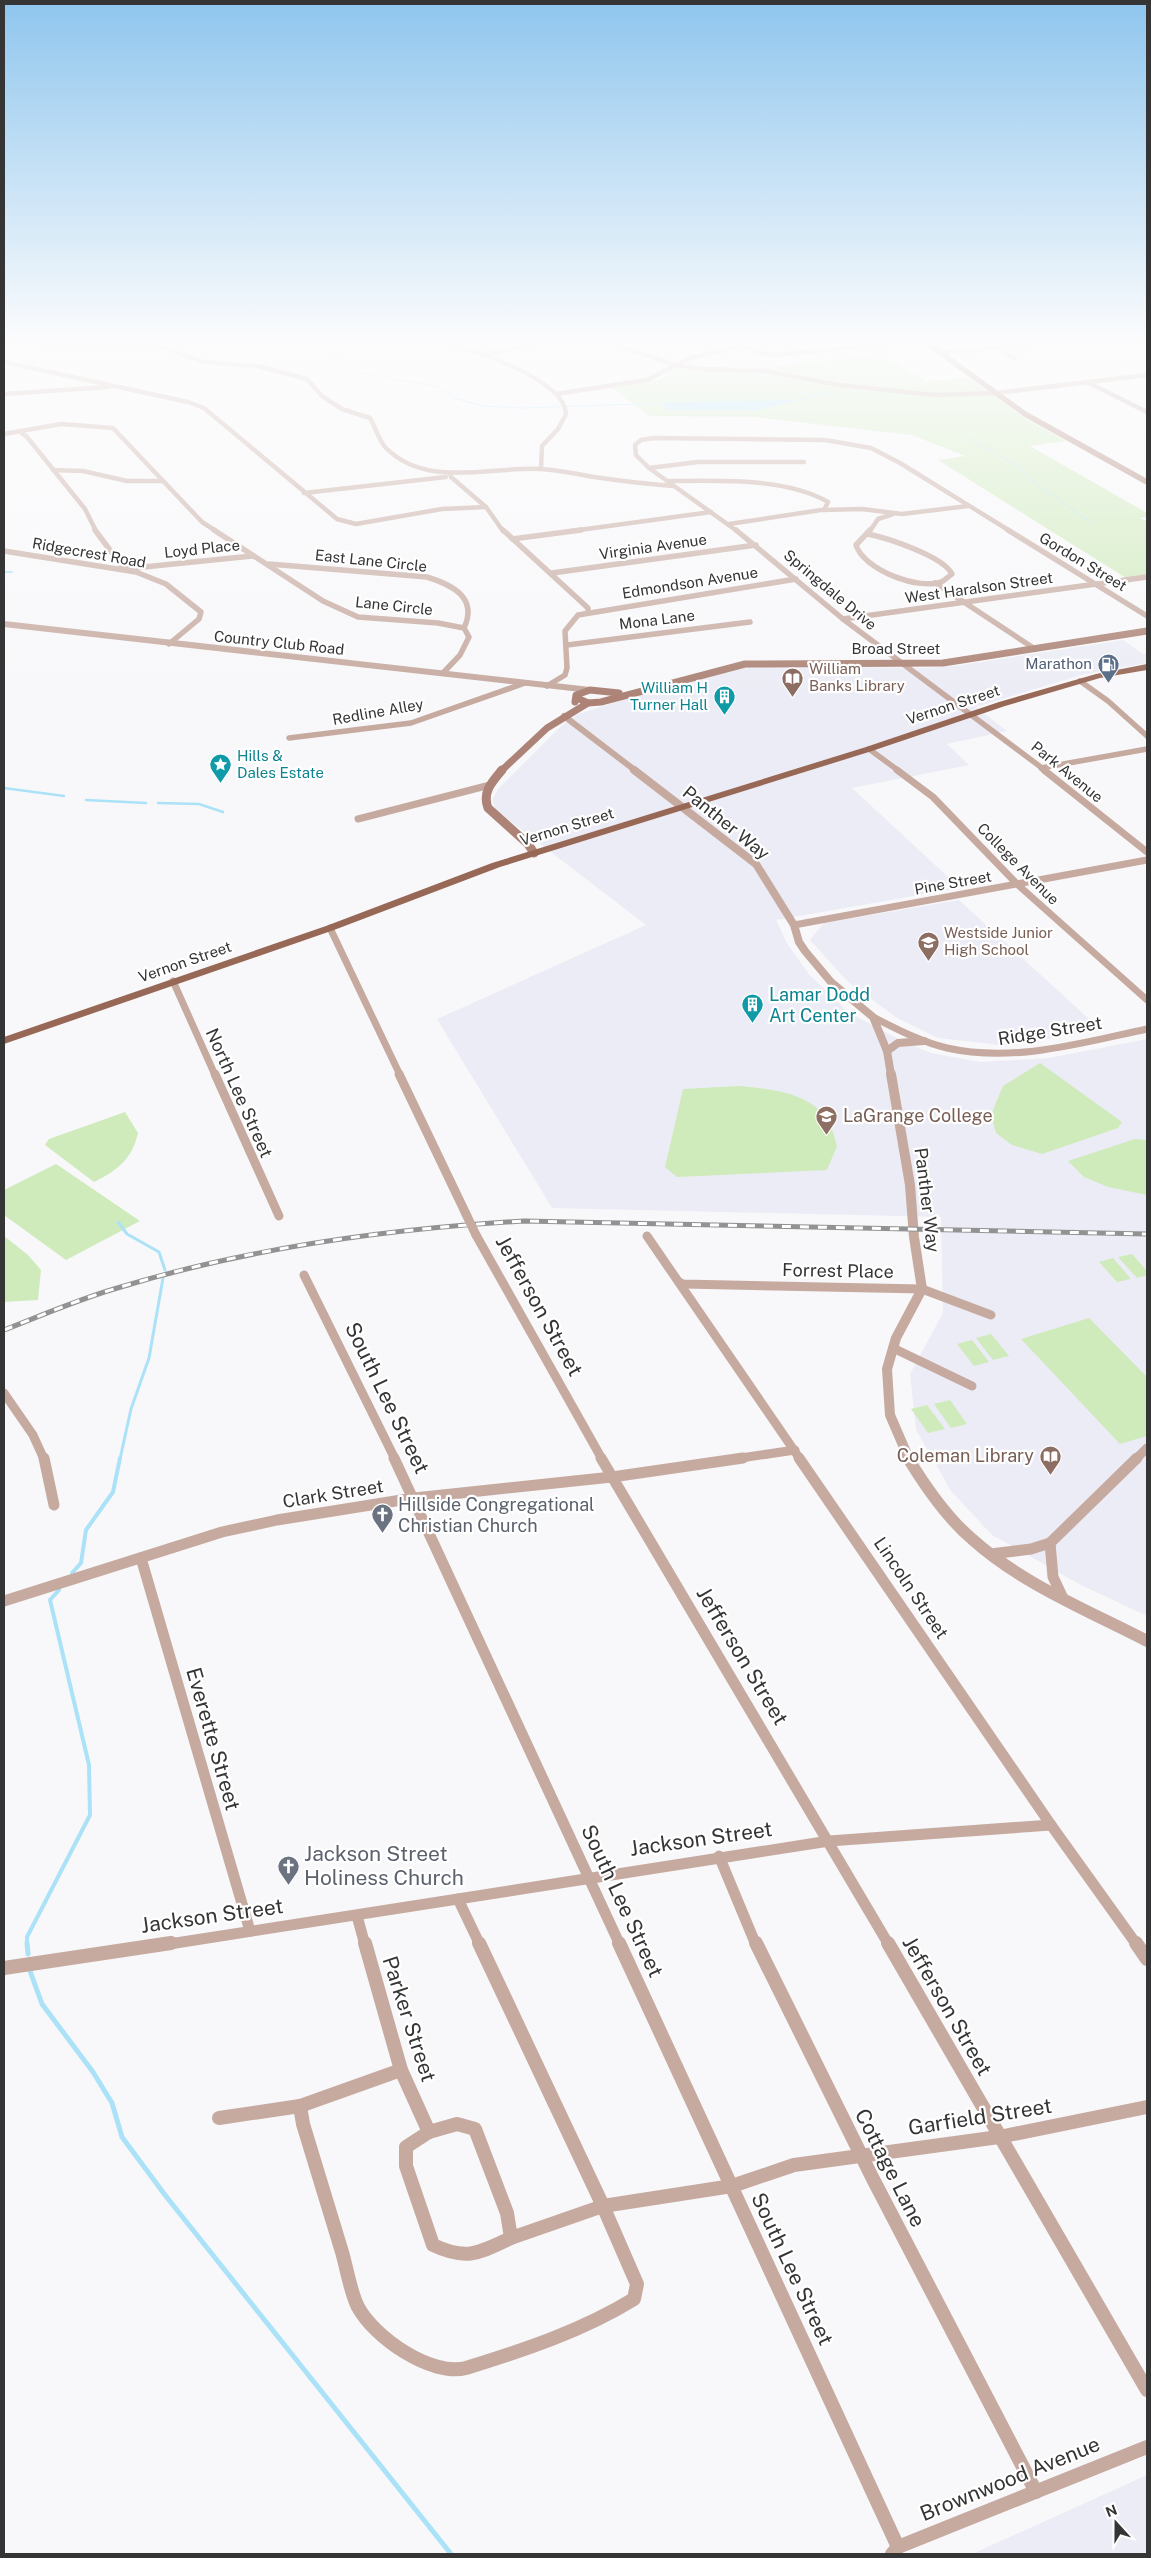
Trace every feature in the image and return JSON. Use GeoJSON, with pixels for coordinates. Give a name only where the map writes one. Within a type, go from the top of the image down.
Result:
{"type":"FeatureCollection","features":[{"type":"Feature","properties":{"kind":"main road"},"geometry":{"type":"LineString","coordinates":[[1106,459],[1147,482]]}},
{"type":"Feature","properties":{"kind":"main road","name":"Broad Street"},"geometry":{"type":"LineString","coordinates":[[588,702],[606,696],[745,664],[943,663],[1147,631]]}},
{"type":"Feature","properties":{"kind":"main road","name":"Vernon Street"},"geometry":{"type":"LineString","coordinates":[[4,1041],[330,928],[481,870],[869,749],[1080,680],[1147,667]]}},
{"type":"Feature","properties":{"kind":"main road"},"geometry":{"type":"LineString","coordinates":[[568,713],[577,696],[590,690],[606,696]]}},
{"type":"Feature","properties":{"kind":"main road"},"geometry":{"type":"LineString","coordinates":[[577,696],[588,702]]}},
{"type":"Feature","properties":{"kind":"main road"},"geometry":{"type":"LineString","coordinates":[[534,853],[528,844],[488,808],[485,796],[490,785],[535,738],[568,713],[588,702]]}},
{"type":"Feature","properties":{"kind":"street"},"geometry":{"type":"LineString","coordinates":[[44,459],[85,509],[99,537],[124,569]]}},
{"type":"Feature","properties":{"kind":"street"},"geometry":{"type":"LineString","coordinates":[[143,459],[175,491],[202,522],[252,556]]}},
{"type":"Feature","properties":{"kind":"street"},"geometry":{"type":"LineString","coordinates":[[264,459],[337,519],[356,524],[442,509],[486,507]]}},
{"type":"Feature","properties":{"kind":"street"},"geometry":{"type":"LineString","coordinates":[[405,459],[425,469],[451,475],[486,507],[501,528],[512,539],[552,573],[588,608],[588,612],[578,616],[565,631],[568,668],[565,675],[550,686]]}},
{"type":"Feature","properties":{"kind":"street"},"geometry":{"type":"LineString","coordinates":[[541,459],[541,469]]}},
{"type":"Feature","properties":{"kind":"street","name":"Gordon Street"},"geometry":{"type":"LineString","coordinates":[[640,459],[649,468]]}},
{"type":"Feature","properties":{"kind":"street","name":"Gordon Street"},"geometry":{"type":"LineString","coordinates":[[893,459],[1147,616]]}},
{"type":"Feature","properties":{"kind":"street"},"geometry":{"type":"LineString","coordinates":[[649,468],[698,462],[804,462]]}},
{"type":"Feature","properties":{"kind":"street","name":"Springdale Drive"},"geometry":{"type":"LineString","coordinates":[[649,468],[729,524],[843,619],[969,715]]}},
{"type":"Feature","properties":{"kind":"street"},"geometry":{"type":"LineString","coordinates":[[304,493],[451,475],[541,469],[628,482],[674,486]]}},
{"type":"Feature","properties":{"kind":"street"},"geometry":{"type":"LineString","coordinates":[[53,470],[83,471],[127,481],[164,481]]}},
{"type":"Feature","properties":{"kind":"street"},"geometry":{"type":"LineString","coordinates":[[668,481],[793,487],[823,497],[828,502],[824,510]]}},
{"type":"Feature","properties":{"kind":"street"},"geometry":{"type":"LineString","coordinates":[[729,524],[824,510],[862,509],[893,514],[916,514],[968,506]]}},
{"type":"Feature","properties":{"kind":"street"},"geometry":{"type":"LineString","coordinates":[[512,539],[712,512]]}},
{"type":"Feature","properties":{"kind":"street"},"geometry":{"type":"LineString","coordinates":[[868,534],[912,546],[950,570],[952,574],[949,578],[934,583],[909,582],[896,578],[860,555],[856,544],[868,534],[878,520],[893,514]]}},
{"type":"Feature","properties":{"kind":"street","name":"Virginia Avenue"},"geometry":{"type":"LineString","coordinates":[[552,573],[756,545]]}},
{"type":"Feature","properties":{"kind":"street","name":"Ridgecrest Road"},"geometry":{"type":"LineString","coordinates":[[4,551],[124,569],[144,573],[162,581],[184,595],[201,612],[199,620],[169,644]]}},
{"type":"Feature","properties":{"kind":"street","name":"Loyd Place"},"geometry":{"type":"LineString","coordinates":[[124,569],[252,556]]}},
{"type":"Feature","properties":{"kind":"street","name":"Lane Circle"},"geometry":{"type":"LineString","coordinates":[[252,556],[282,573],[323,601],[354,616],[438,623],[464,628]]}},
{"type":"Feature","properties":{"kind":"street","name":"East Lane Circle"},"geometry":{"type":"LineString","coordinates":[[267,564],[411,575],[444,582],[468,604],[470,615],[464,628]]}},
{"type":"Feature","properties":{"kind":"street"},"geometry":{"type":"LineString","coordinates":[[282,573],[327,568]]}},
{"type":"Feature","properties":{"kind":"street","name":"West Haralson Street"},"geometry":{"type":"LineString","coordinates":[[843,619],[1147,577]]}},
{"type":"Feature","properties":{"kind":"street","name":"Edmondson Avenue"},"geometry":{"type":"LineString","coordinates":[[588,612],[796,579]]}},
{"type":"Feature","properties":{"kind":"street"},"geometry":{"type":"LineString","coordinates":[[934,583],[1035,649]]}},
{"type":"Feature","properties":{"kind":"street","name":"Mona Lane"},"geometry":{"type":"LineString","coordinates":[[567,645],[750,622]]}},
{"type":"Feature","properties":{"kind":"street","name":"Country Club Road"},"geometry":{"type":"LineString","coordinates":[[4,624],[590,690]]}},
{"type":"Feature","properties":{"kind":"street"},"geometry":{"type":"LineString","coordinates":[[443,673],[460,655],[466,643],[469,636],[464,628]]}},
{"type":"Feature","properties":{"kind":"street"},"geometry":{"type":"LineString","coordinates":[[1080,680],[1108,701],[1147,736]]}},
{"type":"Feature","properties":{"kind":"street","name":"Redline Alley"},"geometry":{"type":"LineString","coordinates":[[289,738],[411,723],[525,683]]}},
{"type":"Feature","properties":{"kind":"street","name":"Country Club Road"},"geometry":{"type":"LineString","coordinates":[[550,686],[577,696]]}},
{"type":"Feature","properties":{"kind":"street","name":"Panther Way"},"geometry":{"type":"LineString","coordinates":[[568,713],[682,808],[756,864],[794,925],[799,942],[821,972],[873,1017],[887,1051],[910,1185],[914,1237],[922,1289]]}},
{"type":"Feature","properties":{"kind":"street","name":"Park Avenue"},"geometry":{"type":"LineString","coordinates":[[969,715],[1041,768],[1147,852]]}},
{"type":"Feature","properties":{"kind":"street","name":"College Avenue"},"geometry":{"type":"LineString","coordinates":[[869,749],[932,797],[1016,884],[1147,1000]]}},
{"type":"Feature","properties":{"kind":"street"},"geometry":{"type":"LineString","coordinates":[[1041,768],[1147,749]]}},
{"type":"Feature","properties":{"kind":"street"},"geometry":{"type":"LineString","coordinates":[[358,819],[490,785]]}},
{"type":"Feature","properties":{"kind":"street","name":"Pine Street"},"geometry":{"type":"LineString","coordinates":[[794,925],[1147,860]]}},
{"type":"Feature","properties":{"kind":"street","name":"Jefferson Street"},"geometry":{"type":"LineString","coordinates":[[330,928],[476,1235],[612,1476],[829,1841],[1147,2390]]}},
{"type":"Feature","properties":{"kind":"street","name":"North Lee Street"},"geometry":{"type":"LineString","coordinates":[[173,981],[279,1216]]}},
{"type":"Feature","properties":{"kind":"street","name":"Ridge Street"},"geometry":{"type":"LineString","coordinates":[[873,1017],[924,1041],[965,1052],[1001,1055],[1052,1048],[1147,1029]]}},
{"type":"Feature","properties":{"kind":"street"},"geometry":{"type":"LineString","coordinates":[[887,1051],[898,1043],[924,1041]]}},
{"type":"Feature","properties":{"kind":"street","name":"Lincoln Street"},"geometry":{"type":"LineString","coordinates":[[647,1236],[1051,1825],[1147,1959]]}},
{"type":"Feature","properties":{"kind":"street","name":"South Lee Street"},"geometry":{"type":"LineString","coordinates":[[304,1275],[414,1498],[732,2186],[895,2550]]}},
{"type":"Feature","properties":{"kind":"street","name":"Forrest Place"},"geometry":{"type":"LineString","coordinates":[[679,1282],[683,1284],[922,1289],[992,1315]]}},
{"type":"Feature","properties":{"kind":"street"},"geometry":{"type":"LineString","coordinates":[[922,1289],[893,1348],[887,1368],[887,1391],[895,1435],[904,1452],[935,1497],[970,1538],[1021,1574],[1147,1640]]}},
{"type":"Feature","properties":{"kind":"street"},"geometry":{"type":"LineString","coordinates":[[893,1348],[972,1386]]}},
{"type":"Feature","properties":{"kind":"street"},"geometry":{"type":"LineString","coordinates":[[4,1393],[41,1449],[52,1486],[54,1505]]}},
{"type":"Feature","properties":{"kind":"street"},"geometry":{"type":"LineString","coordinates":[[991,1554],[1031,1550],[1050,1543],[1147,1448]]}},
{"type":"Feature","properties":{"kind":"street","name":"Clark Street"},"geometry":{"type":"LineString","coordinates":[[4,1601],[222,1532],[268,1522],[414,1498],[612,1476],[795,1450]]}},
{"type":"Feature","properties":{"kind":"street"},"geometry":{"type":"LineString","coordinates":[[1050,1543],[1053,1577],[1062,1596]]}},
{"type":"Feature","properties":{"kind":"street","name":"Everette Street"},"geometry":{"type":"LineString","coordinates":[[141,1558],[250,1931]]}},
{"type":"Feature","properties":{"kind":"street","name":"Jackson Street"},"geometry":{"type":"LineString","coordinates":[[4,1968],[357,1916],[719,1856],[829,1841],[1051,1825]]}},
{"type":"Feature","properties":{"kind":"street","name":"Cottage Lane"},"geometry":{"type":"LineString","coordinates":[[719,1856],[763,1961],[861,2156],[1036,2492]]}},
{"type":"Feature","properties":{"kind":"street"},"geometry":{"type":"LineString","coordinates":[[300,2106],[303,2124],[358,2307],[376,2330],[423,2363],[456,2370],[537,2344],[610,2314],[634,2299],[637,2284],[603,2206],[458,1899]]}},
{"type":"Feature","properties":{"kind":"street","name":"Parker Street"},"geometry":{"type":"LineString","coordinates":[[357,1916],[401,2070],[428,2132]]}},
{"type":"Feature","properties":{"kind":"street"},"geometry":{"type":"LineString","coordinates":[[219,2118],[300,2106],[401,2070]]}},
{"type":"Feature","properties":{"kind":"street","name":"Garfield Street"},"geometry":{"type":"LineString","coordinates":[[603,2206],[732,2186],[794,2165],[999,2137],[1147,2107]]}},
{"type":"Feature","properties":{"kind":"street"},"geometry":{"type":"LineString","coordinates":[[511,2238],[507,2213],[475,2129],[457,2124],[428,2132],[406,2147],[406,2166],[433,2245],[450,2254],[467,2257],[511,2238],[603,2206]]}},
{"type":"Feature","properties":{"kind":"street","name":"Brownwood Avenue"},"geometry":{"type":"LineString","coordinates":[[895,2550],[1147,2447]]}},
{"type":"Feature","properties":{"kind":"shaded area","name":"LaGrange College"},"geometry":{"type":"Polygon","coordinates":[[[1123,640],[1143,654],[1147,654],[1147,663],[1081,675],[976,707],[1007,731],[947,744],[969,765],[852,788],[960,888],[776,920],[788,945],[809,974],[848,1012],[906,1043],[931,1053],[980,1062],[1049,1058],[1147,1039],[1147,1616],[1081,1585],[992,1535],[951,1491],[916,1430],[910,1374],[943,1313],[941,1217],[552,1208],[437,1019],[646,925],[496,810],[492,800],[498,789],[561,726],[578,714],[712,673],[755,666],[923,668],[955,666],[1123,640]]]}},
{"type":"Feature","properties":{"kind":"shaded area","name":"Westside Junior High School"},"geometry":{"type":"Polygon","coordinates":[[[959,900],[1100,1029],[1009,1046],[938,1038],[897,1018],[848,982],[810,940],[824,923],[959,900]]]}},
{"type":"Feature","properties":{"kind":"shaded area"},"geometry":{"type":"Polygon","coordinates":[[[1147,2475],[1147,2554],[972,2554],[1147,2475]]]}},
{"type":"Feature","properties":{"kind":"green space"},"geometry":{"type":"Polygon","coordinates":[[[1053,459],[1147,513],[1147,517],[1140,518],[1147,521],[1147,575],[1126,578],[938,460],[1053,459]]]}},
{"type":"Feature","properties":{"kind":"green space"},"geometry":{"type":"Polygon","coordinates":[[[1040,1063],[1122,1122],[1118,1128],[1042,1154],[1012,1145],[996,1133],[991,1115],[1003,1086],[1040,1063]]]}},
{"type":"Feature","properties":{"kind":"green space"},"geometry":{"type":"Polygon","coordinates":[[[739,1086],[790,1094],[813,1105],[822,1113],[832,1129],[837,1146],[827,1170],[677,1177],[665,1167],[683,1089],[739,1086]]]}},
{"type":"Feature","properties":{"kind":"green space"},"geometry":{"type":"Polygon","coordinates":[[[125,1112],[138,1133],[132,1150],[123,1163],[94,1182],[45,1145],[49,1139],[125,1112]]]}},
{"type":"Feature","properties":{"kind":"green space"},"geometry":{"type":"Polygon","coordinates":[[[1135,1139],[1147,1140],[1147,1195],[1108,1187],[1084,1177],[1068,1161],[1135,1139]]]}},
{"type":"Feature","properties":{"kind":"green space"},"geometry":{"type":"Polygon","coordinates":[[[56,1164],[140,1221],[66,1260],[4,1215],[4,1190],[56,1164]]]}},
{"type":"Feature","properties":{"kind":"green space"},"geometry":{"type":"Polygon","coordinates":[[[4,1236],[28,1255],[41,1270],[38,1300],[4,1302],[4,1236]]]}},
{"type":"Feature","properties":{"kind":"green space"},"geometry":{"type":"Polygon","coordinates":[[[1132,1254],[1147,1271],[1147,1275],[1137,1278],[1118,1257],[1132,1254]]]}},
{"type":"Feature","properties":{"kind":"green space"},"geometry":{"type":"Polygon","coordinates":[[[1113,1258],[1131,1279],[1117,1282],[1099,1262],[1113,1258]]]}},
{"type":"Feature","properties":{"kind":"green space"},"geometry":{"type":"Polygon","coordinates":[[[1089,1318],[1147,1377],[1147,1436],[1120,1444],[1021,1339],[1089,1318]]]}},
{"type":"Feature","properties":{"kind":"green space"},"geometry":{"type":"Polygon","coordinates":[[[991,1334],[1009,1356],[993,1360],[976,1338],[991,1334]]]}},
{"type":"Feature","properties":{"kind":"green space"},"geometry":{"type":"Polygon","coordinates":[[[972,1340],[989,1362],[974,1366],[957,1344],[972,1340]]]}},
{"type":"Feature","properties":{"kind":"green space"},"geometry":{"type":"Polygon","coordinates":[[[950,1400],[967,1424],[951,1428],[934,1404],[950,1400]]]}},
{"type":"Feature","properties":{"kind":"green space"},"geometry":{"type":"Polygon","coordinates":[[[927,1405],[945,1429],[928,1433],[911,1409],[927,1405]]]}},
{"type":"Feature","properties":{"kind":"waterway"},"geometry":{"type":"LineString","coordinates":[[1007,459],[1014,463],[1031,480],[1090,522]]}},
{"type":"Feature","properties":{"kind":"waterway"},"geometry":{"type":"LineString","coordinates":[[4,572],[12,572]]}},
{"type":"Feature","properties":{"kind":"waterway"},"geometry":{"type":"LineString","coordinates":[[4,788],[64,796]]}},
{"type":"Feature","properties":{"kind":"waterway"},"geometry":{"type":"LineString","coordinates":[[86,800],[146,803]]}},
{"type":"Feature","properties":{"kind":"waterway"},"geometry":{"type":"LineString","coordinates":[[158,803],[199,804],[223,812]]}},
{"type":"Feature","properties":{"kind":"waterway"},"geometry":{"type":"LineString","coordinates":[[118,1222],[127,1234],[159,1252],[165,1270]]}},
{"type":"Feature","properties":{"kind":"waterway"},"geometry":{"type":"LineString","coordinates":[[120,1459],[131,1409],[149,1358],[163,1278]]}},
{"type":"Feature","properties":{"kind":"waterway"},"geometry":{"type":"LineString","coordinates":[[72,1573],[81,1563],[86,1530],[113,1492],[120,1458]]}},
{"type":"Feature","properties":{"kind":"waterway"},"geometry":{"type":"LineString","coordinates":[[27,1943],[27,1937],[90,1815],[89,1765],[50,1600],[59,1590]]}},
{"type":"Feature","properties":{"kind":"waterway"},"geometry":{"type":"LineString","coordinates":[[27,1943],[28,1954]]}},
{"type":"Feature","properties":{"kind":"waterway"},"geometry":{"type":"LineString","coordinates":[[30,1971],[42,2004],[93,2072],[112,2103],[122,2137],[165,2195],[451,2554]]}},
{"type":"Feature","properties":{"kind":"railway"},"geometry":{"type":"LineString","coordinates":[[4,1330],[100,1293],[215,1262],[317,1243],[420,1229],[524,1221],[1147,1234]]}},
{"type":"Feature","properties":{"kind":"place","name":"Marathon"},"geometry":{"type":"Point","coordinates":[1108,683]}},
{"type":"Feature","properties":{"kind":"place","name":"William Banks Library"},"geometry":{"type":"Point","coordinates":[793,697]}},
{"type":"Feature","properties":{"kind":"place","name":"William H Turner Hall"},"geometry":{"type":"Point","coordinates":[724,716]}},
{"type":"Feature","properties":{"kind":"place","name":"Hills & Dales Estate"},"geometry":{"type":"Point","coordinates":[221,784]}},
{"type":"Feature","properties":{"kind":"place","name":"Westside Junior High School"},"geometry":{"type":"Point","coordinates":[928,961]}},
{"type":"Feature","properties":{"kind":"place","name":"Lamar Dodd Art Center"},"geometry":{"type":"Point","coordinates":[753,1024]}},
{"type":"Feature","properties":{"kind":"place","name":"LaGrange College"},"geometry":{"type":"Point","coordinates":[827,1135]}},
{"type":"Feature","properties":{"kind":"place","name":"Coleman Library"},"geometry":{"type":"Point","coordinates":[1050,1475]}},
{"type":"Feature","properties":{"kind":"place","name":"Hillside Congregational Christian Church"},"geometry":{"type":"Point","coordinates":[382,1534]}},
{"type":"Feature","properties":{"kind":"place","name":"Jackson Street Holiness Church"},"geometry":{"type":"Point","coordinates":[288,1885]}}]}
